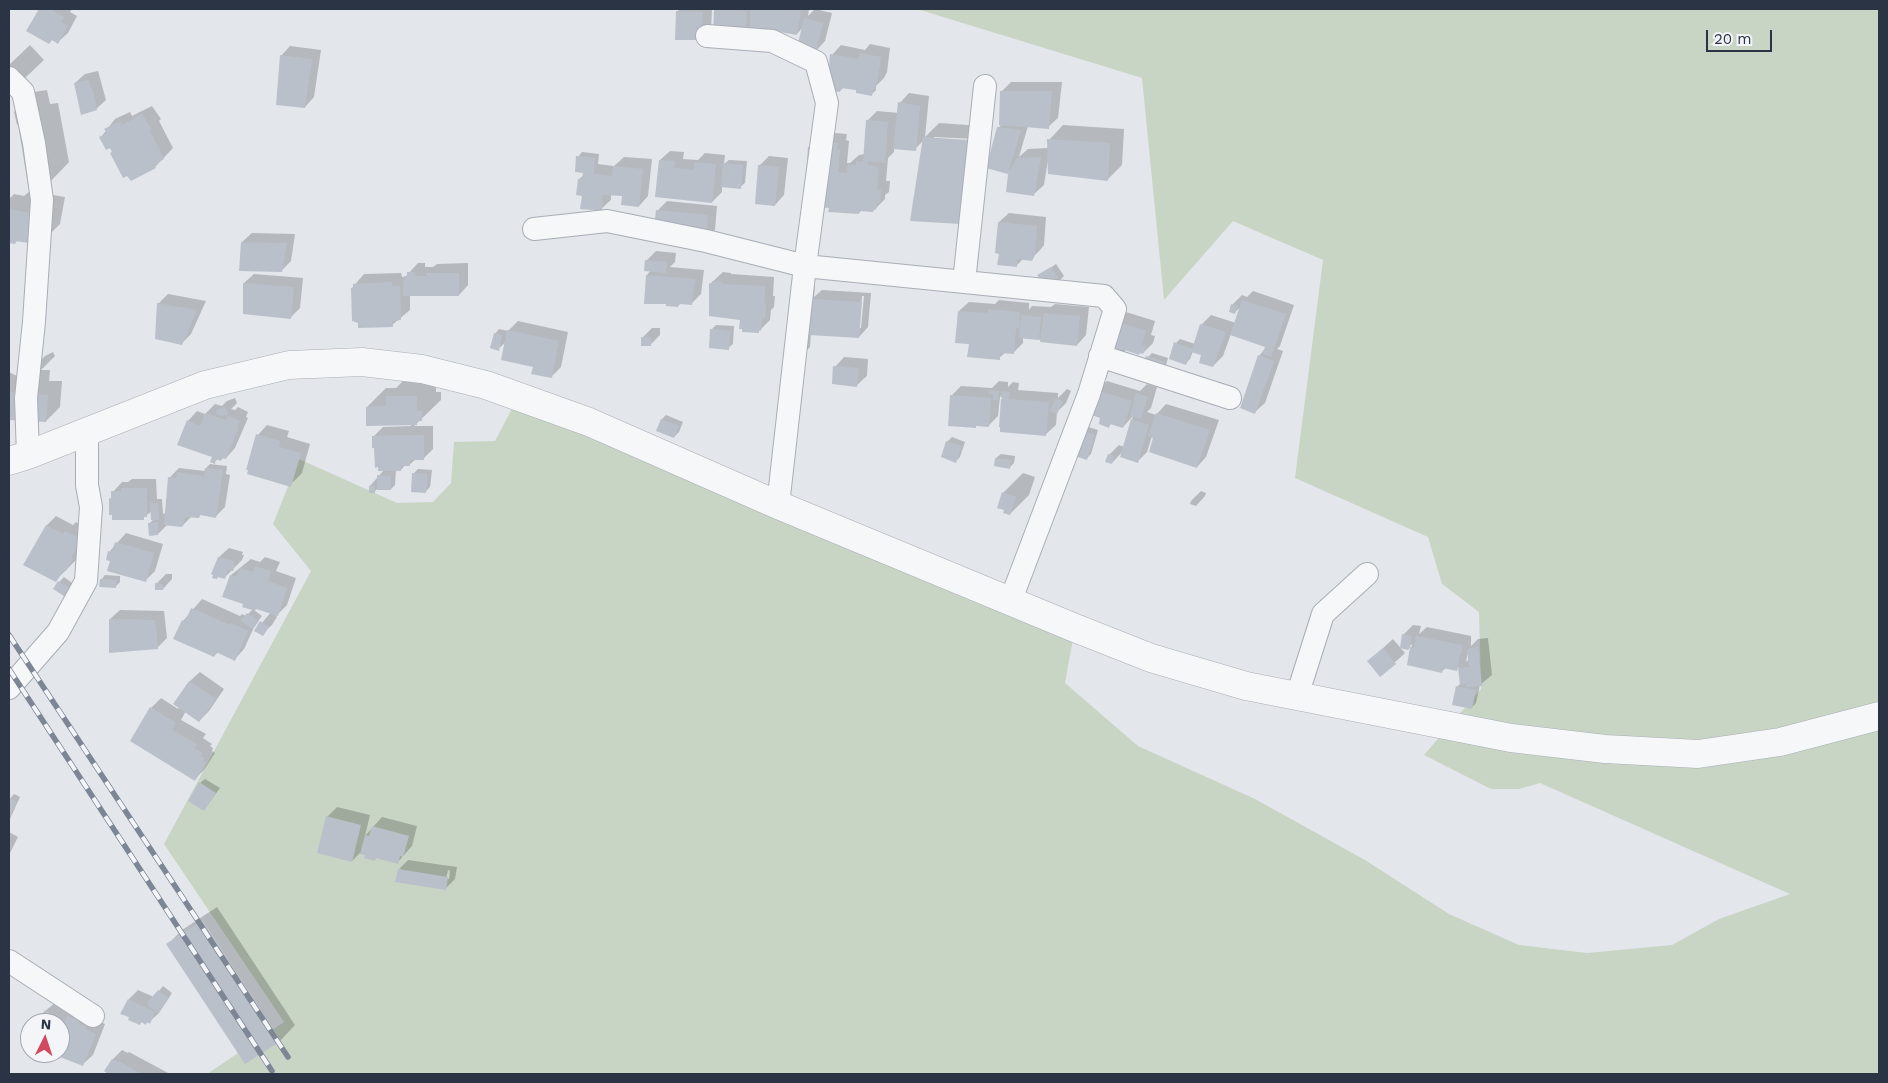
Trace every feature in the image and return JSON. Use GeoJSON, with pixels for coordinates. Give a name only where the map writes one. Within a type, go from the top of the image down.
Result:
{"type":"FeatureCollection","features":[{"type":"Feature","properties":{"kind":"street"},"geometry":{"type":"LineString","coordinates":[[707,36],[772,41],[816,62],[827,103],[805,266],[778,505]]}},
{"type":"Feature","properties":{"kind":"street"},"geometry":{"type":"LineString","coordinates":[[9,78],[23,92],[34,143],[42,200],[34,322],[18,458],[205,385],[289,365],[362,362],[422,369],[486,385],[589,422],[778,505],[1010,602],[1150,658],[1246,686],[1511,738],[1605,749],[1698,754],[1780,742],[1879,716]]}},
{"type":"Feature","properties":{"kind":"street"},"geometry":{"type":"LineString","coordinates":[[964,282],[985,86]]}},
{"type":"Feature","properties":{"kind":"street"},"geometry":{"type":"LineString","coordinates":[[534,229],[607,221],[706,241],[805,266],[1104,296],[1115,309],[1089,394],[1010,602]]}},
{"type":"Feature","properties":{"kind":"street"},"geometry":{"type":"LineString","coordinates":[[1100,356],[1230,398]]}},
{"type":"Feature","properties":{"kind":"street"},"geometry":{"type":"LineString","coordinates":[[9,688],[58,632],[86,581],[91,507],[86,485],[87,431]]}},
{"type":"Feature","properties":{"kind":"street"},"geometry":{"type":"LineString","coordinates":[[1297,696],[1323,614],[1366,574]]}},
{"type":"Feature","properties":{"kind":"street"},"geometry":{"type":"LineString","coordinates":[[9,960],[93,1016]]}},
{"type":"Feature","properties":{"kind":"green space"},"geometry":{"type":"Polygon","coordinates":[[[917,9],[1879,9],[1879,1074],[207,1074],[284,1022],[164,844],[311,571],[273,524],[299,459],[397,503],[433,502],[451,483],[454,442],[495,441],[518,397],[1075,628],[1065,683],[1138,746],[1255,799],[1365,860],[1449,914],[1519,945],[1587,953],[1672,945],[1719,919],[1790,894],[1540,783],[1519,789],[1491,789],[1424,755],[1481,689],[1479,612],[1442,584],[1428,537],[1295,478],[1323,260],[1233,221],[1164,300],[1142,78],[917,9]]]}},
{"type":"Feature","properties":{"kind":"building"},"geometry":{"type":"Polygon","coordinates":[[[39,9],[50,9],[64,17],[61,22],[68,26],[58,44],[52,40],[49,44],[26,31],[39,9]]]}},
{"type":"Feature","properties":{"kind":"building"},"geometry":{"type":"Polygon","coordinates":[[[714,9],[747,11],[746,26],[750,27],[750,37],[713,40],[714,9]]]}},
{"type":"Feature","properties":{"kind":"building"},"geometry":{"type":"Polygon","coordinates":[[[750,9],[801,9],[797,35],[750,27],[750,9]]]}},
{"type":"Feature","properties":{"kind":"building"},"geometry":{"type":"Polygon","coordinates":[[[676,11],[703,12],[701,40],[675,40],[676,11]]]}},
{"type":"Feature","properties":{"kind":"building"},"geometry":{"type":"Polygon","coordinates":[[[804,18],[823,23],[816,52],[797,48],[804,18]]]}},
{"type":"Feature","properties":{"kind":"building"},"geometry":{"type":"Polygon","coordinates":[[[860,53],[881,57],[877,83],[875,89],[873,89],[872,96],[856,93],[856,90],[841,88],[840,92],[827,90],[830,54],[859,59],[860,53]]]}},
{"type":"Feature","properties":{"kind":"building"},"geometry":{"type":"Polygon","coordinates":[[[280,55],[312,59],[305,108],[276,105],[280,55]]]}},
{"type":"Feature","properties":{"kind":"building"},"geometry":{"type":"Polygon","coordinates":[[[88,80],[97,110],[81,115],[74,83],[88,80]]]}},
{"type":"Feature","properties":{"kind":"building"},"geometry":{"type":"Polygon","coordinates":[[[1000,91],[1052,91],[1049,129],[999,125],[1000,91]]]}},
{"type":"Feature","properties":{"kind":"building"},"geometry":{"type":"Polygon","coordinates":[[[898,102],[920,106],[916,151],[893,149],[898,102]]]}},
{"type":"Feature","properties":{"kind":"building"},"geometry":{"type":"Polygon","coordinates":[[[142,114],[152,130],[150,131],[164,159],[154,165],[156,168],[131,181],[127,176],[123,178],[110,153],[112,152],[110,148],[106,150],[99,137],[107,133],[104,129],[120,121],[122,125],[142,114]]]}},
{"type":"Feature","properties":{"kind":"building"},"geometry":{"type":"Polygon","coordinates":[[[866,120],[888,122],[885,163],[868,161],[867,165],[879,167],[877,190],[881,190],[880,203],[877,203],[876,210],[874,209],[873,212],[859,211],[859,214],[828,212],[829,208],[805,206],[808,147],[811,147],[812,141],[838,143],[837,150],[840,150],[838,172],[847,173],[848,164],[856,165],[856,161],[863,162],[866,120]]]}},
{"type":"Feature","properties":{"kind":"building"},"geometry":{"type":"Polygon","coordinates":[[[997,127],[1021,130],[1008,174],[986,168],[997,127]]]}},
{"type":"Feature","properties":{"kind":"building"},"geometry":{"type":"Polygon","coordinates":[[[923,137],[969,140],[960,224],[910,221],[923,137]]]}},
{"type":"Feature","properties":{"kind":"building"},"geometry":{"type":"Polygon","coordinates":[[[1047,139],[1110,143],[1108,181],[1048,174],[1047,139]]]}},
{"type":"Feature","properties":{"kind":"building"},"geometry":{"type":"Polygon","coordinates":[[[576,156],[595,158],[594,174],[612,176],[613,166],[643,169],[639,207],[621,205],[622,196],[603,195],[602,211],[580,209],[582,196],[576,195],[578,179],[582,179],[583,173],[575,172],[576,156]]]}},
{"type":"Feature","properties":{"kind":"building"},"geometry":{"type":"Polygon","coordinates":[[[1041,157],[1034,196],[1006,192],[1008,174],[1017,158],[1041,157]]]}},
{"type":"Feature","properties":{"kind":"building"},"geometry":{"type":"Polygon","coordinates":[[[659,160],[675,161],[674,168],[694,170],[694,162],[716,164],[712,203],[655,197],[659,160]]]}},
{"type":"Feature","properties":{"kind":"building"},"geometry":{"type":"Polygon","coordinates":[[[723,163],[743,165],[741,189],[721,187],[723,163]]]}},
{"type":"Feature","properties":{"kind":"building"},"geometry":{"type":"Polygon","coordinates":[[[758,165],[779,167],[775,206],[755,204],[758,165]]]}},
{"type":"Feature","properties":{"kind":"building"},"geometry":{"type":"Polygon","coordinates":[[[9,209],[46,216],[41,245],[16,241],[15,244],[9,243],[9,209]]]}},
{"type":"Feature","properties":{"kind":"building"},"geometry":{"type":"Polygon","coordinates":[[[656,210],[708,215],[706,241],[653,236],[656,210]]]}},
{"type":"Feature","properties":{"kind":"building"},"geometry":{"type":"Polygon","coordinates":[[[998,222],[1037,226],[1035,255],[1032,261],[1017,259],[1017,267],[997,265],[999,254],[995,253],[998,222]]]}},
{"type":"Feature","properties":{"kind":"building"},"geometry":{"type":"Polygon","coordinates":[[[241,242],[287,243],[282,272],[239,271],[241,242]]]}},
{"type":"Feature","properties":{"kind":"building"},"geometry":{"type":"Polygon","coordinates":[[[645,260],[667,262],[666,273],[644,271],[645,260]]]}},
{"type":"Feature","properties":{"kind":"building"},"geometry":{"type":"Polygon","coordinates":[[[1051,267],[1060,281],[1047,290],[1037,275],[1051,267]]]}},
{"type":"Feature","properties":{"kind":"building"},"geometry":{"type":"Polygon","coordinates":[[[407,272],[415,272],[416,276],[426,276],[426,273],[459,273],[459,296],[403,296],[404,276],[407,276],[407,272]]]}},
{"type":"Feature","properties":{"kind":"building"},"geometry":{"type":"Polygon","coordinates":[[[646,275],[695,279],[692,305],[679,304],[678,307],[666,306],[666,304],[644,304],[646,275]]]}},
{"type":"Feature","properties":{"kind":"building"},"geometry":{"type":"Polygon","coordinates":[[[712,281],[722,282],[722,284],[765,286],[765,318],[762,317],[761,331],[759,330],[759,333],[742,332],[742,329],[739,329],[740,320],[709,316],[709,283],[712,284],[712,281]]]}},
{"type":"Feature","properties":{"kind":"building"},"geometry":{"type":"Polygon","coordinates":[[[392,282],[392,286],[400,286],[401,320],[393,321],[393,327],[358,328],[358,323],[352,321],[351,288],[353,288],[353,284],[392,282]]]}},
{"type":"Feature","properties":{"kind":"building"},"geometry":{"type":"Polygon","coordinates":[[[243,283],[294,287],[291,319],[243,314],[243,283]]]}},
{"type":"Feature","properties":{"kind":"building"},"geometry":{"type":"Polygon","coordinates":[[[811,299],[862,302],[859,338],[809,335],[811,299]]]}},
{"type":"Feature","properties":{"kind":"building"},"geometry":{"type":"Polygon","coordinates":[[[1242,300],[1286,314],[1271,357],[1262,354],[1265,347],[1230,335],[1242,300]]]}},
{"type":"Feature","properties":{"kind":"building"},"geometry":{"type":"Polygon","coordinates":[[[157,303],[197,310],[182,345],[155,339],[157,303]]]}},
{"type":"Feature","properties":{"kind":"building"},"geometry":{"type":"Polygon","coordinates":[[[1231,304],[1238,306],[1235,314],[1229,312],[1231,304]]]}},
{"type":"Feature","properties":{"kind":"building"},"geometry":{"type":"Polygon","coordinates":[[[988,309],[1020,312],[1019,328],[1016,328],[1014,354],[1000,353],[1000,360],[967,357],[969,344],[955,343],[958,311],[988,313],[988,309]]]}},
{"type":"Feature","properties":{"kind":"building"},"geometry":{"type":"Polygon","coordinates":[[[1044,313],[1080,316],[1077,346],[1040,342],[1044,313]]]}},
{"type":"Feature","properties":{"kind":"building"},"geometry":{"type":"Polygon","coordinates":[[[1021,315],[1041,317],[1039,340],[1019,338],[1021,315]]]}},
{"type":"Feature","properties":{"kind":"building"},"geometry":{"type":"Polygon","coordinates":[[[1115,321],[1146,331],[1142,345],[1146,346],[1143,354],[1140,353],[1139,355],[1122,349],[1120,358],[1105,353],[1115,321]]]}},
{"type":"Feature","properties":{"kind":"building"},"geometry":{"type":"Polygon","coordinates":[[[1200,324],[1226,332],[1213,367],[1199,363],[1201,355],[1191,352],[1186,365],[1169,359],[1174,342],[1192,349],[1200,324]]]}},
{"type":"Feature","properties":{"kind":"building"},"geometry":{"type":"Polygon","coordinates":[[[710,329],[730,331],[729,350],[709,348],[710,329]]]}},
{"type":"Feature","properties":{"kind":"building"},"geometry":{"type":"Polygon","coordinates":[[[507,330],[559,341],[552,378],[531,374],[533,367],[501,360],[507,330]]]}},
{"type":"Feature","properties":{"kind":"building"},"geometry":{"type":"Polygon","coordinates":[[[494,333],[502,335],[499,351],[490,348],[494,333]]]}},
{"type":"Feature","properties":{"kind":"building"},"geometry":{"type":"Polygon","coordinates":[[[641,337],[651,338],[651,346],[641,346],[641,337]]]}},
{"type":"Feature","properties":{"kind":"building"},"geometry":{"type":"Polygon","coordinates":[[[1258,355],[1274,361],[1255,414],[1240,408],[1258,355]]]}},
{"type":"Feature","properties":{"kind":"building"},"geometry":{"type":"Polygon","coordinates":[[[1146,356],[1164,362],[1160,378],[1142,372],[1146,356]]]}},
{"type":"Feature","properties":{"kind":"building"},"geometry":{"type":"Polygon","coordinates":[[[833,366],[859,368],[857,387],[832,384],[833,366]]]}},
{"type":"Feature","properties":{"kind":"building"},"geometry":{"type":"Polygon","coordinates":[[[988,390],[999,391],[998,400],[993,400],[993,394],[988,393],[988,390]]]}},
{"type":"Feature","properties":{"kind":"building"},"geometry":{"type":"Polygon","coordinates":[[[1096,390],[1132,401],[1123,428],[1110,424],[1109,428],[1099,424],[1100,418],[1089,414],[1096,390]]]}},
{"type":"Feature","properties":{"kind":"building"},"geometry":{"type":"Polygon","coordinates":[[[1002,391],[1010,392],[1009,399],[1049,402],[1046,436],[1000,432],[1001,399],[1006,398],[1001,398],[1002,391]]]}},
{"type":"Feature","properties":{"kind":"building"},"geometry":{"type":"Polygon","coordinates":[[[9,392],[48,395],[46,422],[9,420],[9,392]]]}},
{"type":"Feature","properties":{"kind":"building"},"geometry":{"type":"Polygon","coordinates":[[[1136,393],[1148,397],[1141,419],[1130,416],[1136,393]]]}},
{"type":"Feature","properties":{"kind":"building"},"geometry":{"type":"Polygon","coordinates":[[[950,395],[991,398],[989,427],[948,426],[950,395]]]}},
{"type":"Feature","properties":{"kind":"building"},"geometry":{"type":"Polygon","coordinates":[[[386,396],[417,396],[417,411],[422,411],[422,421],[417,421],[417,425],[366,426],[366,407],[386,406],[386,396]]]}},
{"type":"Feature","properties":{"kind":"building"},"geometry":{"type":"Polygon","coordinates":[[[1056,398],[1063,401],[1057,414],[1050,411],[1056,398]]]}},
{"type":"Feature","properties":{"kind":"building"},"geometry":{"type":"Polygon","coordinates":[[[225,407],[228,414],[223,416],[217,415],[216,410],[225,407]]]}},
{"type":"Feature","properties":{"kind":"building"},"geometry":{"type":"Polygon","coordinates":[[[205,413],[226,420],[228,416],[240,421],[226,459],[222,458],[221,461],[216,459],[215,464],[210,462],[212,457],[177,445],[187,420],[200,426],[205,413]]]}},
{"type":"Feature","properties":{"kind":"building"},"geometry":{"type":"Polygon","coordinates":[[[1156,413],[1210,430],[1197,468],[1149,452],[1153,438],[1148,436],[1156,413]]]}},
{"type":"Feature","properties":{"kind":"building"},"geometry":{"type":"Polygon","coordinates":[[[661,419],[679,426],[674,438],[656,431],[661,419]]]}},
{"type":"Feature","properties":{"kind":"building"},"geometry":{"type":"Polygon","coordinates":[[[1131,419],[1149,425],[1138,463],[1120,457],[1131,419]]]}},
{"type":"Feature","properties":{"kind":"building"},"geometry":{"type":"Polygon","coordinates":[[[1080,430],[1095,435],[1087,460],[1072,455],[1075,447],[1084,449],[1075,446],[1080,430]]]}},
{"type":"Feature","properties":{"kind":"building"},"geometry":{"type":"Polygon","coordinates":[[[256,434],[280,441],[279,447],[301,453],[291,487],[247,474],[248,470],[246,470],[256,434]]]}},
{"type":"Feature","properties":{"kind":"building"},"geometry":{"type":"Polygon","coordinates":[[[424,435],[424,460],[410,460],[410,466],[401,466],[401,471],[378,471],[378,467],[375,468],[372,436],[424,435]]]}},
{"type":"Feature","properties":{"kind":"building"},"geometry":{"type":"Polygon","coordinates":[[[946,441],[962,446],[956,463],[941,457],[946,441]]]}},
{"type":"Feature","properties":{"kind":"building"},"geometry":{"type":"Polygon","coordinates":[[[1108,454],[1114,456],[1112,464],[1105,462],[1108,454]]]}},
{"type":"Feature","properties":{"kind":"building"},"geometry":{"type":"Polygon","coordinates":[[[995,458],[1011,460],[1010,469],[994,466],[995,458]]]}},
{"type":"Feature","properties":{"kind":"building"},"geometry":{"type":"Polygon","coordinates":[[[205,468],[223,470],[216,518],[200,515],[199,518],[185,517],[181,527],[164,525],[168,477],[176,478],[177,472],[203,476],[203,482],[205,468]]]}},
{"type":"Feature","properties":{"kind":"building"},"geometry":{"type":"Polygon","coordinates":[[[412,473],[428,474],[426,493],[411,492],[412,473]]]}},
{"type":"Feature","properties":{"kind":"building"},"geometry":{"type":"Polygon","coordinates":[[[377,475],[391,476],[391,490],[377,490],[377,475]]]}},
{"type":"Feature","properties":{"kind":"building"},"geometry":{"type":"Polygon","coordinates":[[[369,486],[375,486],[375,493],[369,493],[369,486]]]}},
{"type":"Feature","properties":{"kind":"building"},"geometry":{"type":"Polygon","coordinates":[[[121,488],[147,488],[147,517],[144,517],[144,520],[112,520],[112,515],[109,515],[109,498],[111,499],[111,491],[121,491],[121,488]]]}},
{"type":"Feature","properties":{"kind":"building"},"geometry":{"type":"Polygon","coordinates":[[[1002,492],[1016,497],[1010,515],[1003,513],[1004,510],[997,508],[1002,492]]]}},
{"type":"Feature","properties":{"kind":"building"},"geometry":{"type":"Polygon","coordinates":[[[150,503],[158,503],[159,520],[151,520],[150,503]]]}},
{"type":"Feature","properties":{"kind":"building"},"geometry":{"type":"Polygon","coordinates":[[[158,522],[158,535],[149,536],[148,523],[158,522]]]}},
{"type":"Feature","properties":{"kind":"building"},"geometry":{"type":"Polygon","coordinates":[[[46,525],[63,534],[65,531],[79,538],[71,558],[73,559],[66,571],[64,570],[56,582],[23,565],[46,525]]]}},
{"type":"Feature","properties":{"kind":"building"},"geometry":{"type":"Polygon","coordinates":[[[115,542],[154,553],[146,582],[107,571],[110,561],[106,560],[108,551],[112,552],[115,542]]]}},
{"type":"Feature","properties":{"kind":"building"},"geometry":{"type":"Polygon","coordinates":[[[218,557],[234,561],[233,571],[228,569],[225,579],[212,578],[213,575],[211,574],[218,557]]]}},
{"type":"Feature","properties":{"kind":"building"},"geometry":{"type":"Polygon","coordinates":[[[255,566],[271,571],[268,581],[287,588],[278,616],[242,607],[243,604],[222,597],[230,575],[236,577],[240,568],[253,572],[255,566]]]}},
{"type":"Feature","properties":{"kind":"building"},"geometry":{"type":"Polygon","coordinates":[[[100,579],[116,580],[116,588],[99,587],[100,579]]]}},
{"type":"Feature","properties":{"kind":"building"},"geometry":{"type":"Polygon","coordinates":[[[58,581],[72,590],[67,598],[53,589],[58,581]]]}},
{"type":"Feature","properties":{"kind":"building"},"geometry":{"type":"Polygon","coordinates":[[[155,583],[163,584],[163,590],[155,590],[155,583]]]}},
{"type":"Feature","properties":{"kind":"building"},"geometry":{"type":"Polygon","coordinates":[[[191,608],[248,631],[235,661],[216,652],[214,657],[173,639],[182,620],[185,622],[191,608]]]}},
{"type":"Feature","properties":{"kind":"building"},"geometry":{"type":"Polygon","coordinates":[[[247,613],[259,621],[253,629],[241,621],[247,613]]]}},
{"type":"Feature","properties":{"kind":"building"},"geometry":{"type":"Polygon","coordinates":[[[109,619],[155,620],[158,649],[109,653],[109,619]]]}},
{"type":"Feature","properties":{"kind":"building"},"geometry":{"type":"Polygon","coordinates":[[[260,621],[269,627],[263,636],[254,631],[260,621]]]}},
{"type":"Feature","properties":{"kind":"building"},"geometry":{"type":"Polygon","coordinates":[[[1402,634],[1412,636],[1408,650],[1400,648],[1402,634]]]}},
{"type":"Feature","properties":{"kind":"building"},"geometry":{"type":"Polygon","coordinates":[[[1416,636],[1462,645],[1462,653],[1460,653],[1457,671],[1443,668],[1442,673],[1407,665],[1410,647],[1414,648],[1416,636]]]}},
{"type":"Feature","properties":{"kind":"building"},"geometry":{"type":"Polygon","coordinates":[[[1478,647],[1482,686],[1466,687],[1466,684],[1460,685],[1458,668],[1469,667],[1467,649],[1478,647]]]}},
{"type":"Feature","properties":{"kind":"building"},"geometry":{"type":"Polygon","coordinates":[[[1383,648],[1396,664],[1380,677],[1367,661],[1383,648]]]}},
{"type":"Feature","properties":{"kind":"building"},"geometry":{"type":"Polygon","coordinates":[[[189,681],[216,699],[199,722],[173,704],[189,681]]]}},
{"type":"Feature","properties":{"kind":"building"},"geometry":{"type":"Polygon","coordinates":[[[1456,686],[1476,690],[1472,709],[1452,705],[1456,686]]]}},
{"type":"Feature","properties":{"kind":"building"},"geometry":{"type":"Polygon","coordinates":[[[150,707],[176,723],[172,730],[197,744],[194,748],[203,753],[201,756],[205,758],[203,761],[206,763],[195,781],[130,741],[150,707]]]}},
{"type":"Feature","properties":{"kind":"building"},"geometry":{"type":"Polygon","coordinates":[[[199,782],[216,793],[204,811],[188,801],[199,782]]]}},
{"type":"Feature","properties":{"kind":"building"},"geometry":{"type":"Polygon","coordinates":[[[9,798],[17,802],[9,818],[9,798]]]}},
{"type":"Feature","properties":{"kind":"building"},"geometry":{"type":"Polygon","coordinates":[[[326,816],[361,825],[352,862],[317,853],[326,816]]]}},
{"type":"Feature","properties":{"kind":"building"},"geometry":{"type":"Polygon","coordinates":[[[372,826],[409,836],[403,857],[400,856],[398,864],[376,858],[375,861],[364,858],[365,855],[360,854],[365,835],[369,836],[372,826]]]}},
{"type":"Feature","properties":{"kind":"building"},"geometry":{"type":"Polygon","coordinates":[[[398,869],[448,877],[446,890],[395,882],[398,869]]]}},
{"type":"Feature","properties":{"kind":"building"},"geometry":{"type":"Polygon","coordinates":[[[203,920],[281,1041],[245,1064],[166,944],[203,920]]]}},
{"type":"Feature","properties":{"kind":"building"},"geometry":{"type":"Polygon","coordinates":[[[158,990],[169,998],[158,1013],[148,1006],[149,1004],[147,1003],[158,990]]]}},
{"type":"Feature","properties":{"kind":"building"},"geometry":{"type":"Polygon","coordinates":[[[128,999],[155,1012],[150,1024],[147,1022],[146,1025],[141,1022],[140,1025],[128,1020],[129,1017],[120,1014],[128,999]]]}},
{"type":"Feature","properties":{"kind":"building"},"geometry":{"type":"Polygon","coordinates":[[[70,1017],[80,1021],[79,1024],[86,1026],[85,1029],[96,1034],[83,1066],[70,1061],[70,1017]]]}},
{"type":"Feature","properties":{"kind":"building"},"geometry":{"type":"Polygon","coordinates":[[[112,1059],[141,1074],[108,1074],[104,1071],[112,1059]]]}},
{"type":"Feature","properties":{"kind":"railway"},"geometry":{"type":"LineString","coordinates":[[9,635],[288,1057]]}},
{"type":"Feature","properties":{"kind":"railway"},"geometry":{"type":"LineString","coordinates":[[9,669],[272,1071]]}}]}
